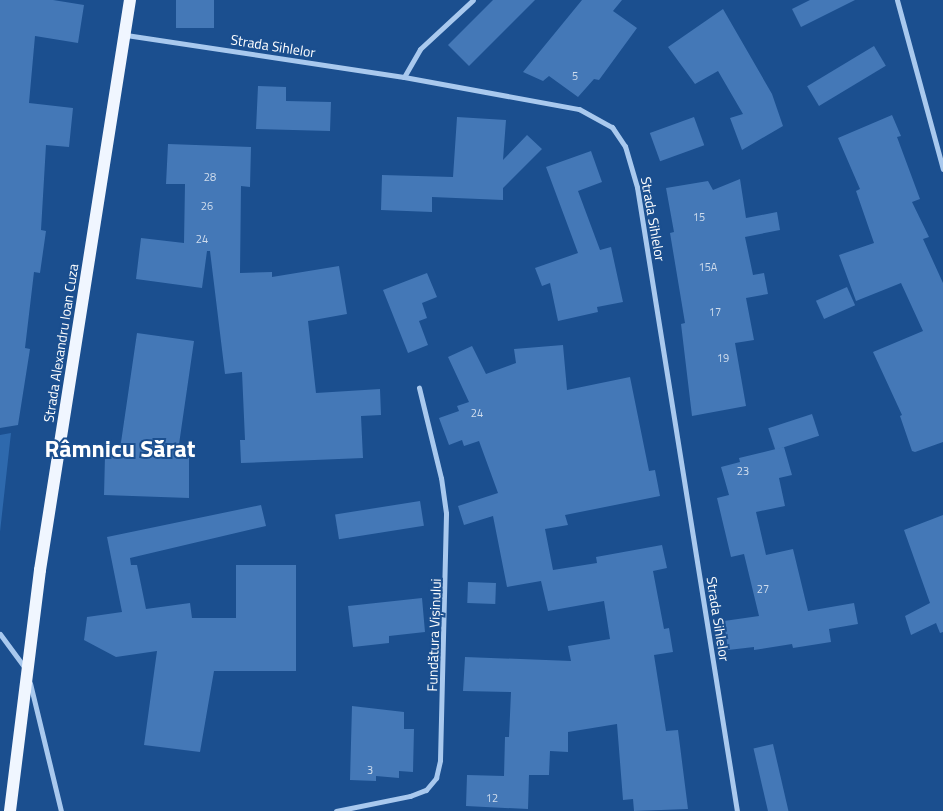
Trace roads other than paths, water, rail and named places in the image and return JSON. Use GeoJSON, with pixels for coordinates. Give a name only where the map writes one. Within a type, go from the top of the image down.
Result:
{"type":"FeatureCollection","features":[{"type":"Feature","properties":{"kind":"main road","name":"Strada Alexandru Ioan Cuza"},"geometry":{"type":"LineString","coordinates":[[10,811],[27,671],[130,0]]}},
{"type":"Feature","properties":{"kind":"street"},"geometry":{"type":"LineString","coordinates":[[404,76],[420,48],[473,0]]}},
{"type":"Feature","properties":{"kind":"street"},"geometry":{"type":"LineString","coordinates":[[896,0],[943,169]]}},
{"type":"Feature","properties":{"kind":"street","name":"Strada Sihlelor"},"geometry":{"type":"LineString","coordinates":[[125,35],[404,76],[579,109],[612,127],[625,146],[637,188],[737,811]]}},
{"type":"Feature","properties":{"kind":"street","name":"Fundătura Vișinului"},"geometry":{"type":"LineString","coordinates":[[336,811],[410,796],[426,790],[436,778],[440,760],[446,514],[441,478],[419,388]]}},
{"type":"Feature","properties":{"kind":"street"},"geometry":{"type":"LineString","coordinates":[[0,634],[27,671],[61,811]]}},
{"type":"Feature","properties":{"kind":"district","name":"Râmnicu Sărat"},"geometry":{"type":"Point","coordinates":[120,449]}}]}
